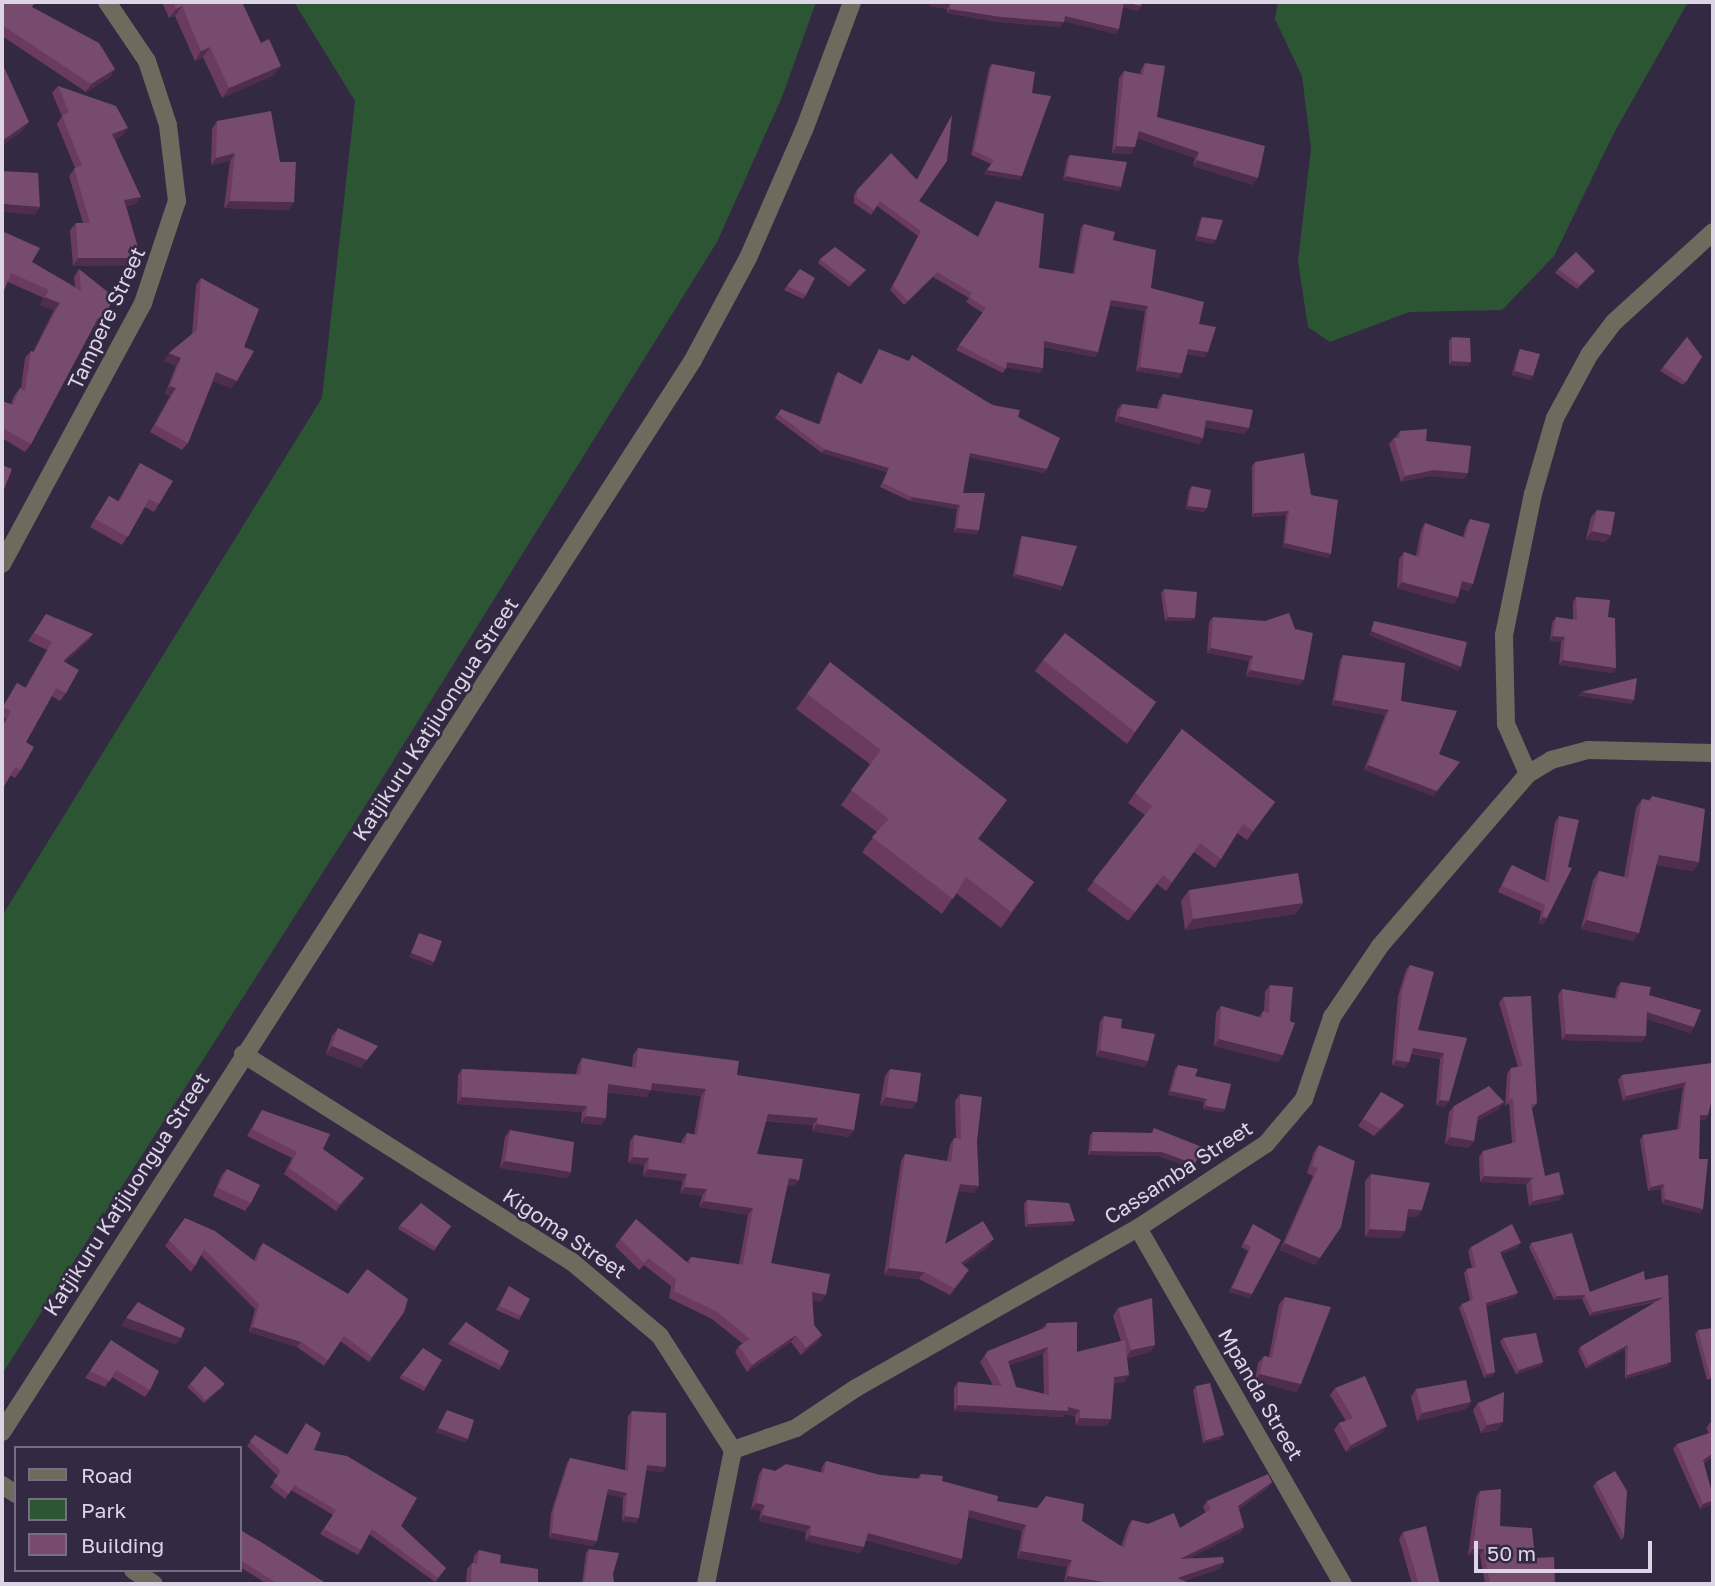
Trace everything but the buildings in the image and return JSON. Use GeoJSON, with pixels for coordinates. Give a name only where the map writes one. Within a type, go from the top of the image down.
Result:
{"type":"FeatureCollection","features":[{"type":"Feature","properties":{"kind":"street","name":"Tampere Street"},"geometry":{"type":"LineString","coordinates":[[2,564],[143,303],[177,201],[168,125],[147,61],[107,2]]}},
{"type":"Feature","properties":{"kind":"street","name":"Katjikuru Katjiuongua Street"},"geometry":{"type":"LineString","coordinates":[[2,1432],[243,1054],[693,360],[748,258],[799,142],[852,2]]}},
{"type":"Feature","properties":{"kind":"street"},"geometry":{"type":"LineString","coordinates":[[1528,774],[1506,724],[1504,635],[1533,494],[1555,418],[1589,355],[1613,323],[1713,232]]}},
{"type":"Feature","properties":{"kind":"street","name":"Cassamba Street"},"geometry":{"type":"LineString","coordinates":[[733,1450],[796,1428],[856,1388],[1138,1228],[1266,1144],[1304,1099],[1332,1017],[1380,946],[1528,774],[1551,760],[1588,750],[1713,753]]}},
{"type":"Feature","properties":{"kind":"street","name":"Kigoma Street"},"geometry":{"type":"LineString","coordinates":[[243,1054],[594,1277],[660,1336],[733,1450]]}},
{"type":"Feature","properties":{"kind":"street","name":"Mpanda Street"},"geometry":{"type":"LineString","coordinates":[[1138,1228],[1343,1584]]}},
{"type":"Feature","properties":{"kind":"street"},"geometry":{"type":"LineString","coordinates":[[706,1584],[733,1450]]}},
{"type":"Feature","properties":{"kind":"street"},"geometry":{"type":"LineString","coordinates":[[135,1572],[154,1584]]}},
{"type":"Feature","properties":{"kind":"green space"},"geometry":{"type":"Polygon","coordinates":[[[294,2],[816,2],[782,97],[717,242],[357,819],[2,1374],[2,916],[322,398],[355,101],[294,2]]]}},
{"type":"Feature","properties":{"kind":"green space"},"geometry":{"type":"Polygon","coordinates":[[[1278,2],[1688,2],[1614,133],[1554,256],[1502,310],[1409,312],[1330,342],[1308,327],[1298,261],[1311,148],[1302,76],[1275,19],[1278,2]]]}}]}
